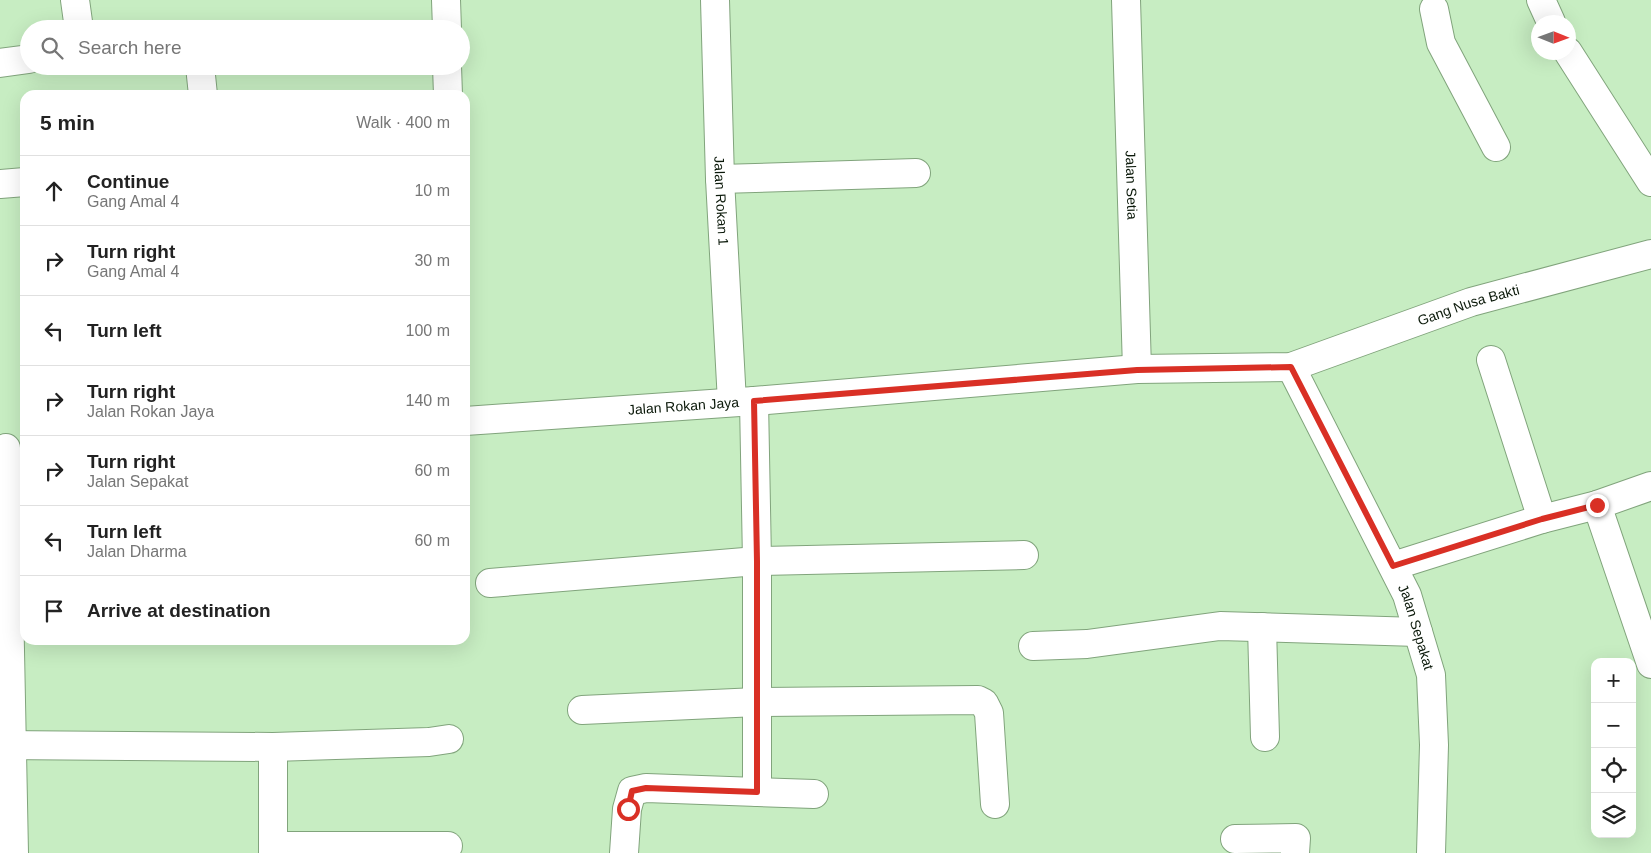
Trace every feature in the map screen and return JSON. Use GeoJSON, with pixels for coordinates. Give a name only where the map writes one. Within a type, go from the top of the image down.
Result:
{"type":"FeatureCollection","features":[{"type":"Feature","properties":{"kind":"street"},"geometry":{"type":"LineString","coordinates":[[76,0],[78,20]]}},
{"type":"Feature","properties":{"kind":"street"},"geometry":{"type":"LineString","coordinates":[[446,0],[446,20]]}},
{"type":"Feature","properties":{"kind":"street","name":"Jalan Rokan 1"},"geometry":{"type":"LineString","coordinates":[[715,0],[720,179],[757,561],[757,792]]}},
{"type":"Feature","properties":{"kind":"street","name":"Jalan Setia"},"geometry":{"type":"LineString","coordinates":[[1126,0],[1137,370]]}},
{"type":"Feature","properties":{"kind":"street"},"geometry":{"type":"LineString","coordinates":[[1540,0],[1548,15]]}},
{"type":"Feature","properties":{"kind":"street"},"geometry":{"type":"LineString","coordinates":[[1440,3],[1441,42],[1496,147]]}},
{"type":"Feature","properties":{"kind":"street"},"geometry":{"type":"LineString","coordinates":[[0,63],[20,60]]}},
{"type":"Feature","properties":{"kind":"street"},"geometry":{"type":"LineString","coordinates":[[1573,60],[1651,182]]}},
{"type":"Feature","properties":{"kind":"street"},"geometry":{"type":"LineString","coordinates":[[201,75],[203,90]]}},
{"type":"Feature","properties":{"kind":"street"},"geometry":{"type":"LineString","coordinates":[[447,75],[448,90]]}},
{"type":"Feature","properties":{"kind":"street"},"geometry":{"type":"LineString","coordinates":[[720,179],[916,173]]}},
{"type":"Feature","properties":{"kind":"street"},"geometry":{"type":"LineString","coordinates":[[0,184],[20,182]]}},
{"type":"Feature","properties":{"kind":"street","name":"Gang Nusa Bakti"},"geometry":{"type":"LineString","coordinates":[[1291,367],[1471,302],[1651,254]]}},
{"type":"Feature","properties":{"kind":"street"},"geometry":{"type":"LineString","coordinates":[[1491,360],[1542,519]]}},
{"type":"Feature","properties":{"kind":"street","name":"Jalan Rokan Jaya"},"geometry":{"type":"LineString","coordinates":[[470,420],[743,402],[1137,370],[1291,367]]}},
{"type":"Feature","properties":{"kind":"street","name":"Jalan Sepakat"},"geometry":{"type":"LineString","coordinates":[[1291,367],[1407,595],[1431,675],[1434,745],[1431,853]]}},
{"type":"Feature","properties":{"kind":"street"},"geometry":{"type":"LineString","coordinates":[[10,448],[12,617],[6,745],[14,853]]}},
{"type":"Feature","properties":{"kind":"street"},"geometry":{"type":"LineString","coordinates":[[1393,566],[1542,519],[1597,505],[1651,486]]}},
{"type":"Feature","properties":{"kind":"street"},"geometry":{"type":"LineString","coordinates":[[1597,505],[1651,664]]}},
{"type":"Feature","properties":{"kind":"street"},"geometry":{"type":"LineString","coordinates":[[490,583],[757,561],[1024,555]]}},
{"type":"Feature","properties":{"kind":"street"},"geometry":{"type":"LineString","coordinates":[[1033,646],[1087,644],[1220,626],[1418,632]]}},
{"type":"Feature","properties":{"kind":"street"},"geometry":{"type":"LineString","coordinates":[[1262,627],[1265,737]]}},
{"type":"Feature","properties":{"kind":"street"},"geometry":{"type":"LineString","coordinates":[[582,710],[757,702],[971,700],[984,702],[988,713],[995,804]]}},
{"type":"Feature","properties":{"kind":"street"},"geometry":{"type":"LineString","coordinates":[[6,745],[273,746],[429,742],[449,739]]}},
{"type":"Feature","properties":{"kind":"street"},"geometry":{"type":"LineString","coordinates":[[273,746],[272,849],[448,846]]}},
{"type":"Feature","properties":{"kind":"street"},"geometry":{"type":"LineString","coordinates":[[624,853],[629,799],[632,791],[646,788],[814,794]]}},
{"type":"Feature","properties":{"kind":"street"},"geometry":{"type":"LineString","coordinates":[[1235,839],[1296,838],[1295,853]]}},
{"type":"Feature","properties":{"kind":"route"},"geometry":{"type":"LineString","coordinates":[[628,809],[632,791],[646,788],[757,792],[757,561],[754,401],[1137,370],[1291,367],[1393,566],[1542,519],[1597,505]]}}]}
